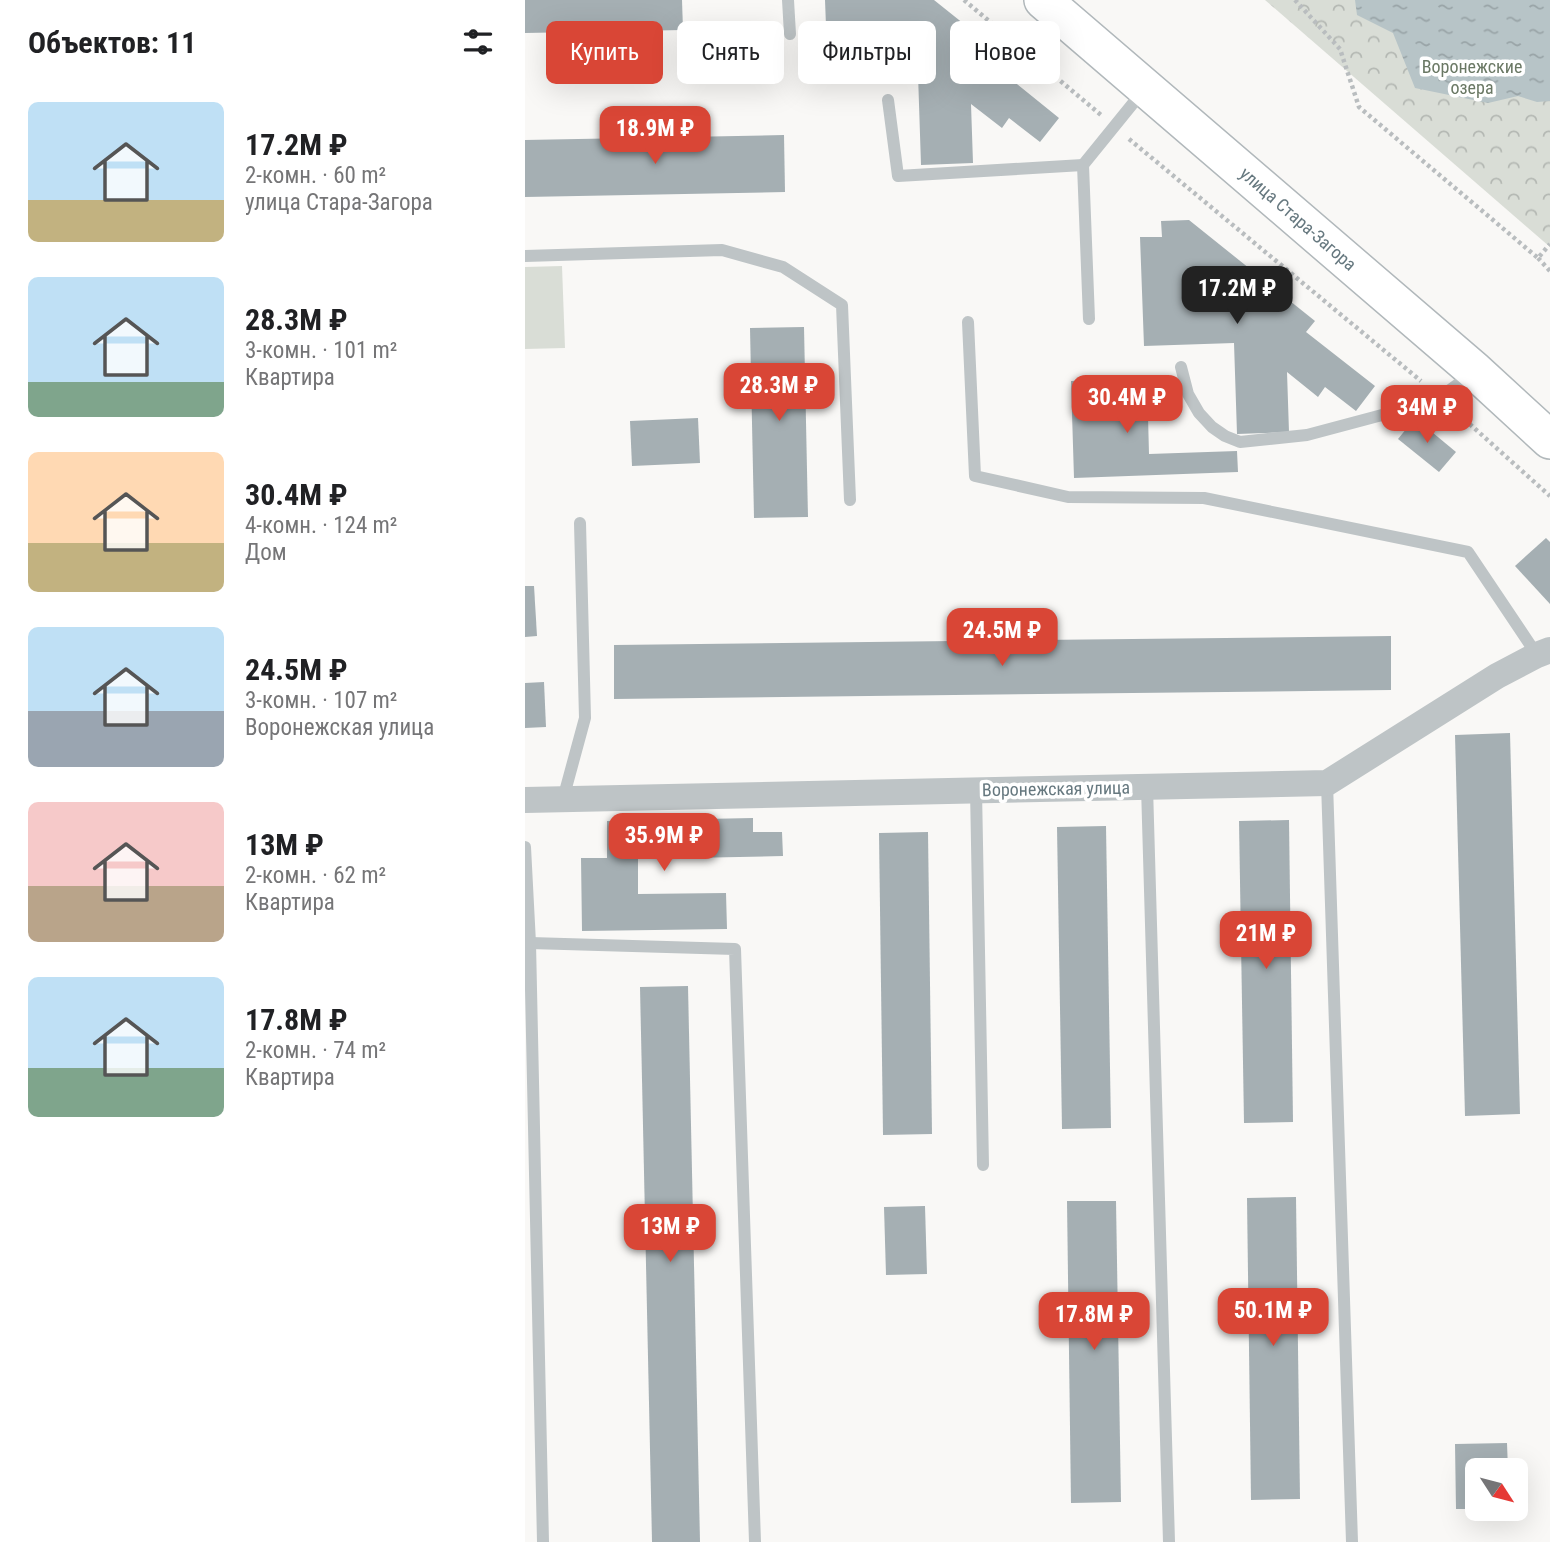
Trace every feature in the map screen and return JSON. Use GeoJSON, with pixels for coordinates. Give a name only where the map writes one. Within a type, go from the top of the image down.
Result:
{"type":"FeatureCollection","features":[{"type":"Feature","properties":{"kind":"main road","name":"улица Стара-Загора"},"geometry":{"type":"LineString","coordinates":[[1043,0],[1475,372],[1550,440]]}},
{"type":"Feature","properties":{"kind":"street"},"geometry":{"type":"LineString","coordinates":[[1327,783],[1497,676],[1543,652]]}},
{"type":"Feature","properties":{"kind":"street","name":"Воронежская улица"},"geometry":{"type":"LineString","coordinates":[[525,800],[1327,783]]}},
{"type":"Feature","properties":{"kind":"lane"},"geometry":{"type":"LineString","coordinates":[[788,0],[790,34]]}},
{"type":"Feature","properties":{"kind":"lane"},"geometry":{"type":"LineString","coordinates":[[1089,318],[1083,165],[1146,88]]}},
{"type":"Feature","properties":{"kind":"lane"},"geometry":{"type":"LineString","coordinates":[[888,100],[898,176],[1083,165]]}},
{"type":"Feature","properties":{"kind":"lane"},"geometry":{"type":"LineString","coordinates":[[525,256],[722,250],[783,267],[842,304],[850,500]]}},
{"type":"Feature","properties":{"kind":"lane"},"geometry":{"type":"LineString","coordinates":[[968,322],[975,476],[1068,497],[1204,498],[1468,552],[1543,652]]}},
{"type":"Feature","properties":{"kind":"lane"},"geometry":{"type":"LineString","coordinates":[[1181,367],[1188,394],[1199,413],[1224,436],[1240,442],[1307,435],[1385,414],[1440,397],[1475,372]]}},
{"type":"Feature","properties":{"kind":"lane"},"geometry":{"type":"LineString","coordinates":[[563,799],[585,718],[580,523]]}},
{"type":"Feature","properties":{"kind":"lane"},"geometry":{"type":"LineString","coordinates":[[1327,783],[1352,1542]]}},
{"type":"Feature","properties":{"kind":"lane"},"geometry":{"type":"LineString","coordinates":[[1147,787],[1169,1542]]}},
{"type":"Feature","properties":{"kind":"lane"},"geometry":{"type":"LineString","coordinates":[[975,790],[983,1165]]}},
{"type":"Feature","properties":{"kind":"lane"},"geometry":{"type":"LineString","coordinates":[[525,847],[530,943],[543,1542]]}},
{"type":"Feature","properties":{"kind":"lane"},"geometry":{"type":"LineString","coordinates":[[530,943],[735,949],[755,1542]]}},
{"type":"Feature","properties":{"kind":"path"},"geometry":{"type":"LineString","coordinates":[[964,0],[1440,397],[1550,496]]}},
{"type":"Feature","properties":{"kind":"path"},"geometry":{"type":"LineString","coordinates":[[1295,0],[1340,49],[1359,107],[1550,271]]}},
{"type":"Feature","properties":{"kind":"path"},"geometry":{"type":"LineString","coordinates":[[1538,258],[1550,244]]}},
{"type":"Feature","properties":{"kind":"green space","name":"Воронежские озера"},"geometry":{"type":"Polygon","coordinates":[[[1265,0],[1550,0],[1550,247],[1265,0]]]}},
{"type":"Feature","properties":{"kind":"green space"},"geometry":{"type":"Polygon","coordinates":[[[562,266],[565,348],[525,349],[525,267],[562,266]]]}},
{"type":"Feature","properties":{"kind":"water"},"geometry":{"type":"Polygon","coordinates":[[[1355,0],[1550,0],[1550,101],[1537,102],[1518,96],[1488,103],[1415,88],[1393,33],[1357,15],[1355,0]]]}},
{"type":"Feature","properties":{"kind":"building"},"geometry":{"type":"Polygon","coordinates":[[[525,0],[682,0],[683,21],[677,21],[677,30],[663,30],[663,21],[546,21],[546,33],[525,33],[525,0]]]}},
{"type":"Feature","properties":{"kind":"building"},"geometry":{"type":"Polygon","coordinates":[[[825,0],[934,0],[960,21],[950,21],[950,84],[1017,84],[1059,118],[1040,142],[1009,118],[1002,128],[971,104],[973,163],[921,165],[918,84],[936,84],[936,21],[826,21],[825,0]]]}},
{"type":"Feature","properties":{"kind":"building"},"geometry":{"type":"Polygon","coordinates":[[[784,135],[785,192],[525,197],[525,140],[784,135]]]}},
{"type":"Feature","properties":{"kind":"building"},"geometry":{"type":"Polygon","coordinates":[[[1189,220],[1315,321],[1306,332],[1375,386],[1356,411],[1325,387],[1318,397],[1287,372],[1289,432],[1237,434],[1234,343],[1144,346],[1140,237],[1162,237],[1161,221],[1189,220]]]}},
{"type":"Feature","properties":{"kind":"building"},"geometry":{"type":"Polygon","coordinates":[[[804,327],[808,517],[754,518],[750,328],[804,327]]]}},
{"type":"Feature","properties":{"kind":"building"},"geometry":{"type":"Polygon","coordinates":[[[1147,378],[1149,454],[1237,451],[1238,472],[1074,478],[1071,381],[1147,378]]]}},
{"type":"Feature","properties":{"kind":"building"},"geometry":{"type":"Polygon","coordinates":[[[698,418],[700,463],[632,466],[630,421],[698,418]]]}},
{"type":"Feature","properties":{"kind":"building"},"geometry":{"type":"Polygon","coordinates":[[[1415,418],[1456,452],[1439,472],[1398,439],[1415,418]]]}},
{"type":"Feature","properties":{"kind":"building"},"geometry":{"type":"Polygon","coordinates":[[[1546,538],[1550,542],[1550,604],[1515,566],[1546,538]]]}},
{"type":"Feature","properties":{"kind":"building"},"geometry":{"type":"Polygon","coordinates":[[[525,586],[534,586],[537,636],[525,637],[525,586]]]}},
{"type":"Feature","properties":{"kind":"building"},"geometry":{"type":"Polygon","coordinates":[[[1391,636],[1391,690],[614,699],[614,645],[1391,636]]]}},
{"type":"Feature","properties":{"kind":"building"},"geometry":{"type":"Polygon","coordinates":[[[544,682],[546,727],[525,728],[525,683],[544,682]]]}},
{"type":"Feature","properties":{"kind":"building"},"geometry":{"type":"Polygon","coordinates":[[[1510,733],[1520,1114],[1465,1116],[1455,735],[1510,733]]]}},
{"type":"Feature","properties":{"kind":"building"},"geometry":{"type":"Polygon","coordinates":[[[753,818],[753,832],[782,832],[783,856],[638,859],[638,894],[726,893],[727,929],[582,931],[581,858],[607,858],[607,821],[753,818]]]}},
{"type":"Feature","properties":{"kind":"building"},"geometry":{"type":"Polygon","coordinates":[[[1289,820],[1293,1122],[1244,1123],[1239,821],[1289,820]]]}},
{"type":"Feature","properties":{"kind":"building"},"geometry":{"type":"Polygon","coordinates":[[[1106,826],[1111,1128],[1062,1129],[1057,827],[1106,826]]]}},
{"type":"Feature","properties":{"kind":"building"},"geometry":{"type":"Polygon","coordinates":[[[928,832],[932,1134],[883,1135],[879,833],[928,832]]]}},
{"type":"Feature","properties":{"kind":"building"},"geometry":{"type":"Polygon","coordinates":[[[688,986],[700,1542],[652,1542],[640,987],[688,986]]]}},
{"type":"Feature","properties":{"kind":"building"},"geometry":{"type":"Polygon","coordinates":[[[1296,1197],[1300,1499],[1251,1500],[1247,1198],[1296,1197]]]}},
{"type":"Feature","properties":{"kind":"building"},"geometry":{"type":"Polygon","coordinates":[[[1067,1201],[1116,1201],[1121,1502],[1071,1503],[1067,1201]]]}},
{"type":"Feature","properties":{"kind":"building"},"geometry":{"type":"Polygon","coordinates":[[[925,1206],[927,1274],[886,1275],[884,1207],[925,1206]]]}},
{"type":"Feature","properties":{"kind":"building"},"geometry":{"type":"Polygon","coordinates":[[[1507,1443],[1508,1458],[1465,1458],[1465,1509],[1456,1509],[1455,1444],[1507,1443]]]}}]}
